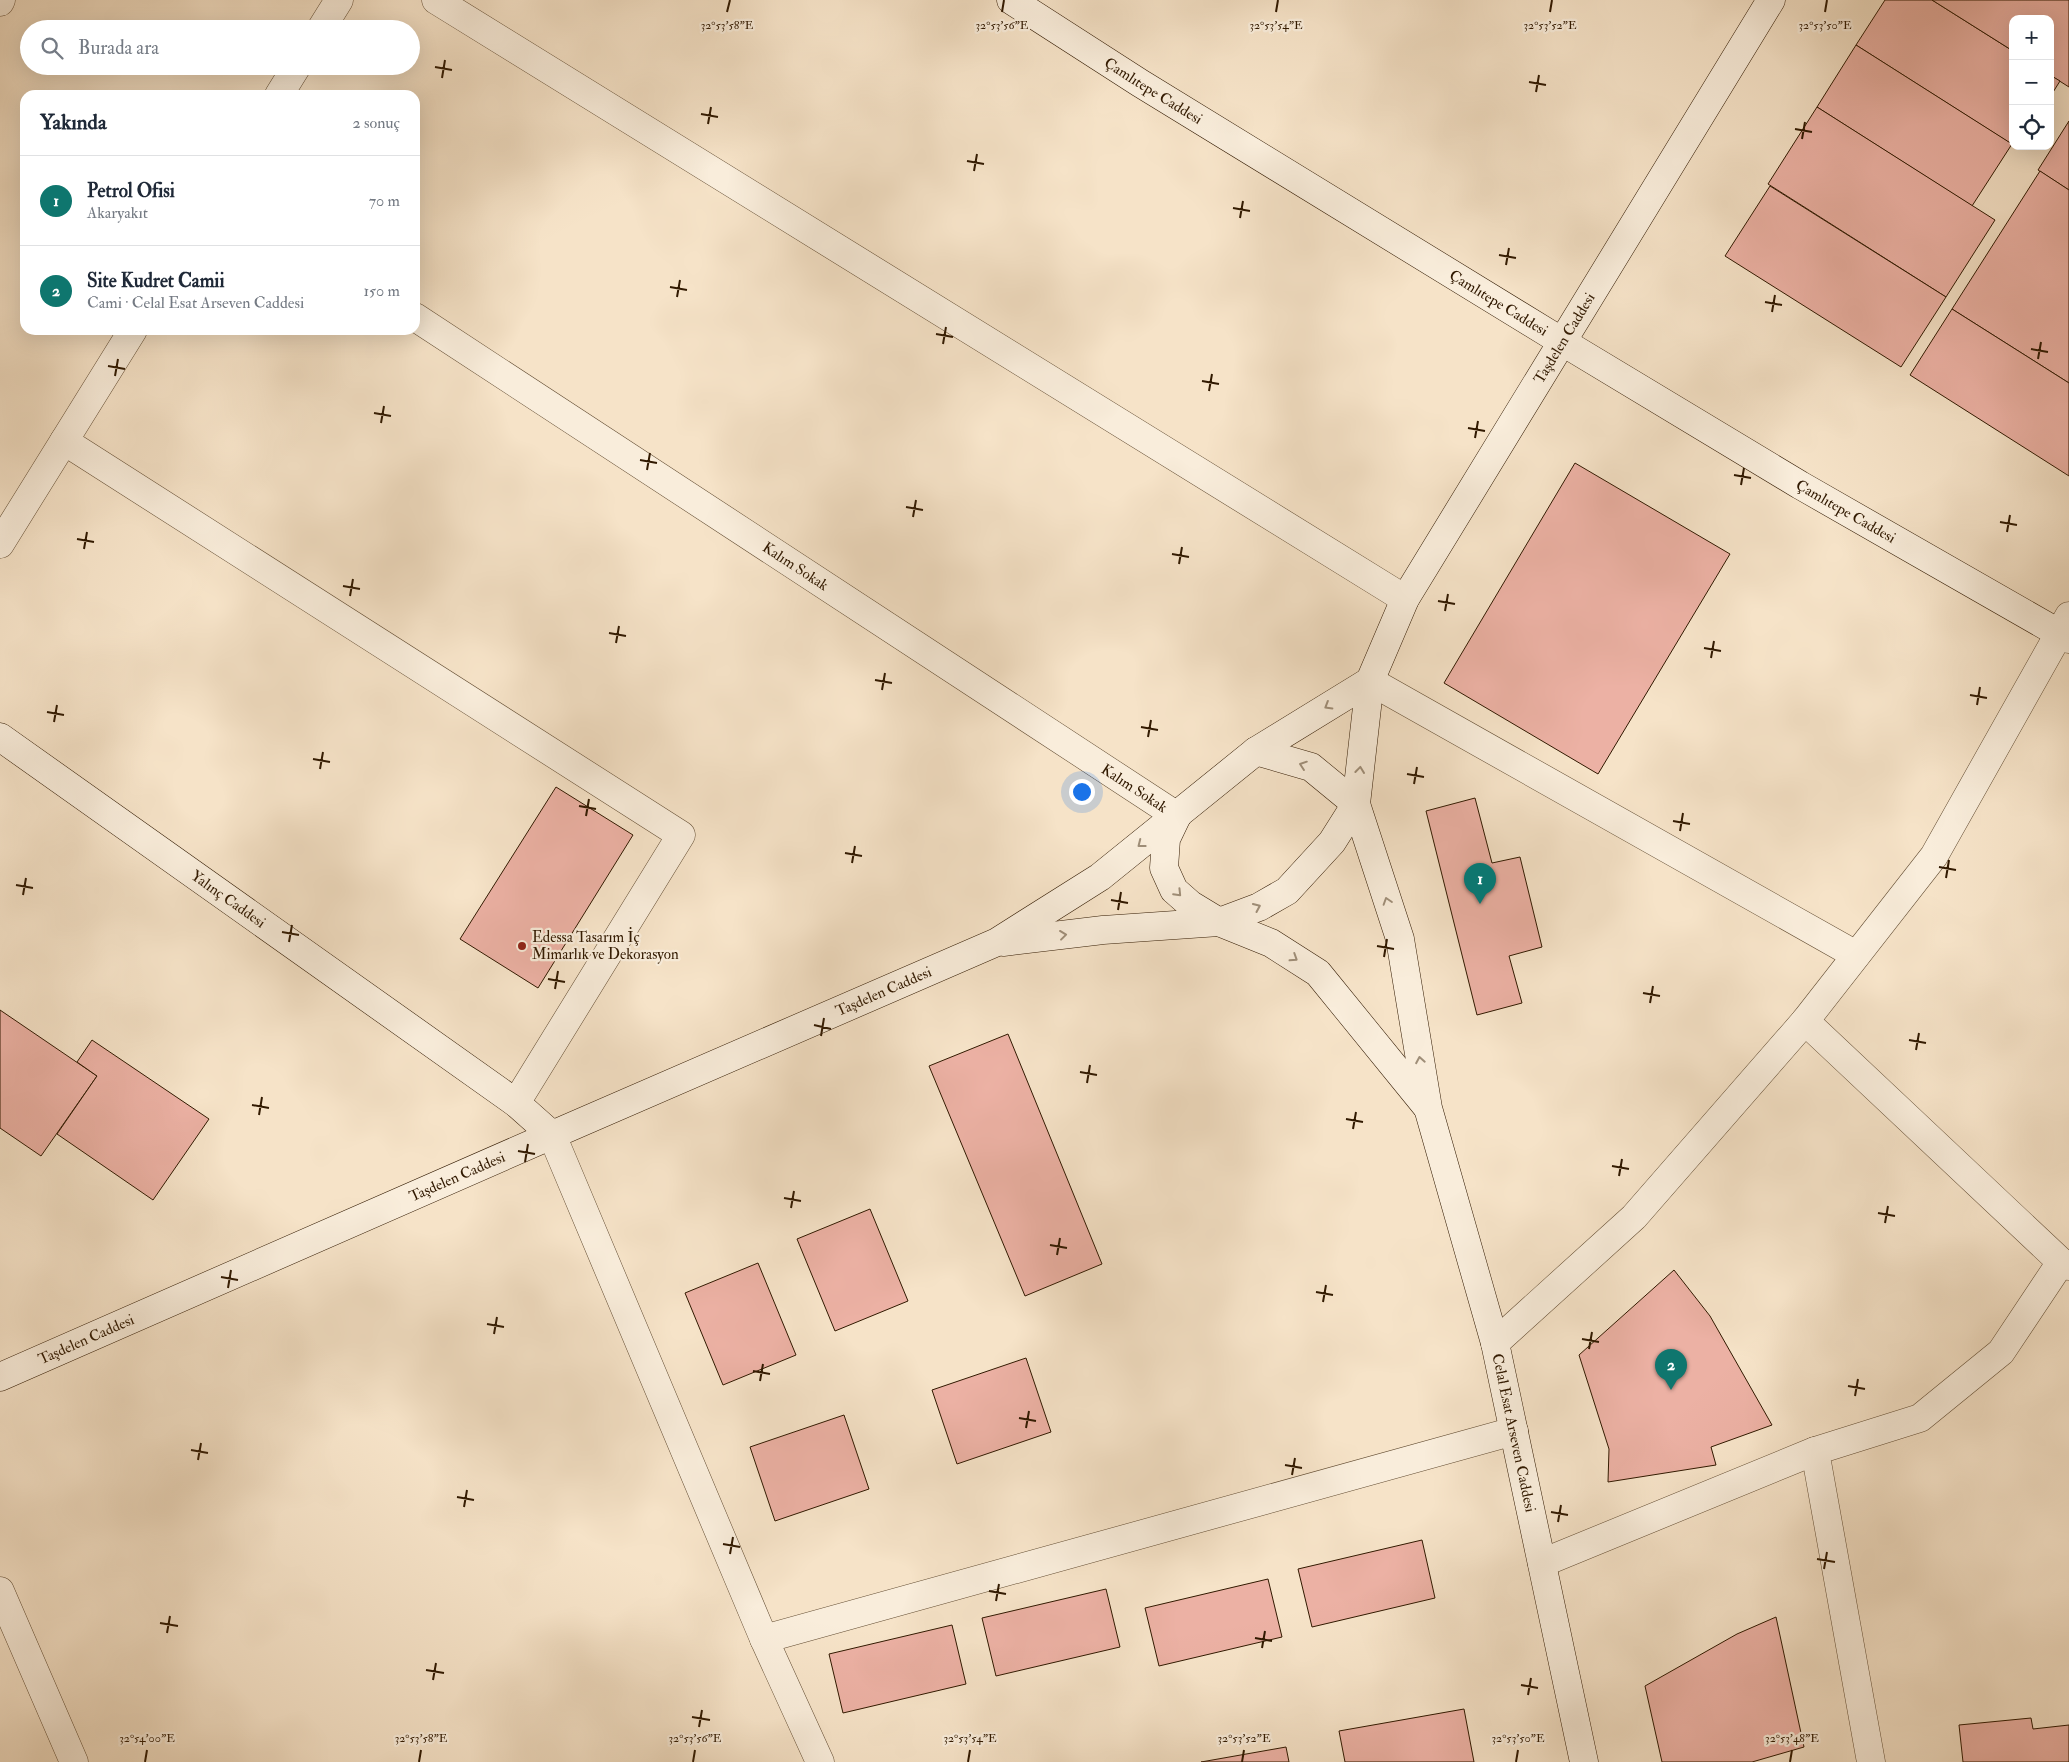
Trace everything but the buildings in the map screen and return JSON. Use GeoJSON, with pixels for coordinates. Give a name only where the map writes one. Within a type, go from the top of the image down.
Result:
{"type":"FeatureCollection","features":[{"type":"Feature","properties":{"kind":"street"},"geometry":{"type":"LineString","coordinates":[[327,20],[339,0]]}},
{"type":"Feature","properties":{"kind":"street"},"geometry":{"type":"LineString","coordinates":[[436,0],[1405,599]]}},
{"type":"Feature","properties":{"kind":"street","name":"Çamlıtepe Caddesi"},"geometry":{"type":"LineString","coordinates":[[1011,0],[1140,83],[1800,485],[2066,629]]}},
{"type":"Feature","properties":{"kind":"street","name":"Taşdelen Caddesi"},"geometry":{"type":"LineString","coordinates":[[1356,804],[1370,681],[1405,599],[1771,0]]}},
{"type":"Feature","properties":{"kind":"street"},"geometry":{"type":"LineString","coordinates":[[283,90],[292,75]]}},
{"type":"Feature","properties":{"kind":"street","name":"Kalım Sokak"},"geometry":{"type":"LineString","coordinates":[[420,320],[1177,816]]}},
{"type":"Feature","properties":{"kind":"street"},"geometry":{"type":"LineString","coordinates":[[0,544],[130,335]]}},
{"type":"Feature","properties":{"kind":"street"},"geometry":{"type":"LineString","coordinates":[[64,441],[681,835],[516,1103]]}},
{"type":"Feature","properties":{"kind":"street"},"geometry":{"type":"LineString","coordinates":[[1495,1343],[1634,1217],[1805,1021],[1934,856],[2066,629]]}},
{"type":"Feature","properties":{"kind":"street"},"geometry":{"type":"LineString","coordinates":[[997,942],[1100,877],[1256,751],[1291,727],[1370,681],[1856,955]]}},
{"type":"Feature","properties":{"kind":"street","name":"Yalınç Caddesi"},"geometry":{"type":"LineString","coordinates":[[0,737],[516,1103],[552,1134]]}},
{"type":"Feature","properties":{"kind":"street"},"geometry":{"type":"LineString","coordinates":[[997,942],[1102,930],[1219,922],[1259,907],[1287,891],[1332,842],[1356,804],[1311,767],[1256,751]]}},
{"type":"Feature","properties":{"kind":"street","name":"Celal Esat Arseven Caddesi"},"geometry":{"type":"LineString","coordinates":[[1356,804],[1400,939],[1428,1108],[1495,1343],[1584,1762]]}},
{"type":"Feature","properties":{"kind":"street"},"geometry":{"type":"LineString","coordinates":[[1177,816],[1166,839],[1164,868],[1174,890],[1191,905],[1219,922],[1271,942],[1318,973],[1428,1108]]}},
{"type":"Feature","properties":{"kind":"street","name":"Taşdelen Caddesi"},"geometry":{"type":"LineString","coordinates":[[0,1377],[552,1134],[997,942]]}},
{"type":"Feature","properties":{"kind":"street"},"geometry":{"type":"LineString","coordinates":[[1542,1563],[1815,1451],[1920,1418],[2001,1352],[2065,1264],[1805,1021]]}},
{"type":"Feature","properties":{"kind":"street"},"geometry":{"type":"LineString","coordinates":[[552,1134],[764,1639],[820,1762]]}},
{"type":"Feature","properties":{"kind":"street"},"geometry":{"type":"LineString","coordinates":[[764,1639],[1514,1431]]}},
{"type":"Feature","properties":{"kind":"street"},"geometry":{"type":"LineString","coordinates":[[1815,1451],[1871,1762]]}},
{"type":"Feature","properties":{"kind":"street"},"geometry":{"type":"LineString","coordinates":[[0,1591],[74,1762]]}},
{"type":"Feature","properties":{"kind":"place","name":"Petrol Ofisi"},"geometry":{"type":"Point","coordinates":[1480,904]}},
{"type":"Feature","properties":{"kind":"place","name":"Edessa Tasarım İç Mimarlık ve Dekorasyon"},"geometry":{"type":"Point","coordinates":[522,946]}},
{"type":"Feature","properties":{"kind":"place","name":"Site Kudret Camii"},"geometry":{"type":"Point","coordinates":[1671,1390]}}]}
